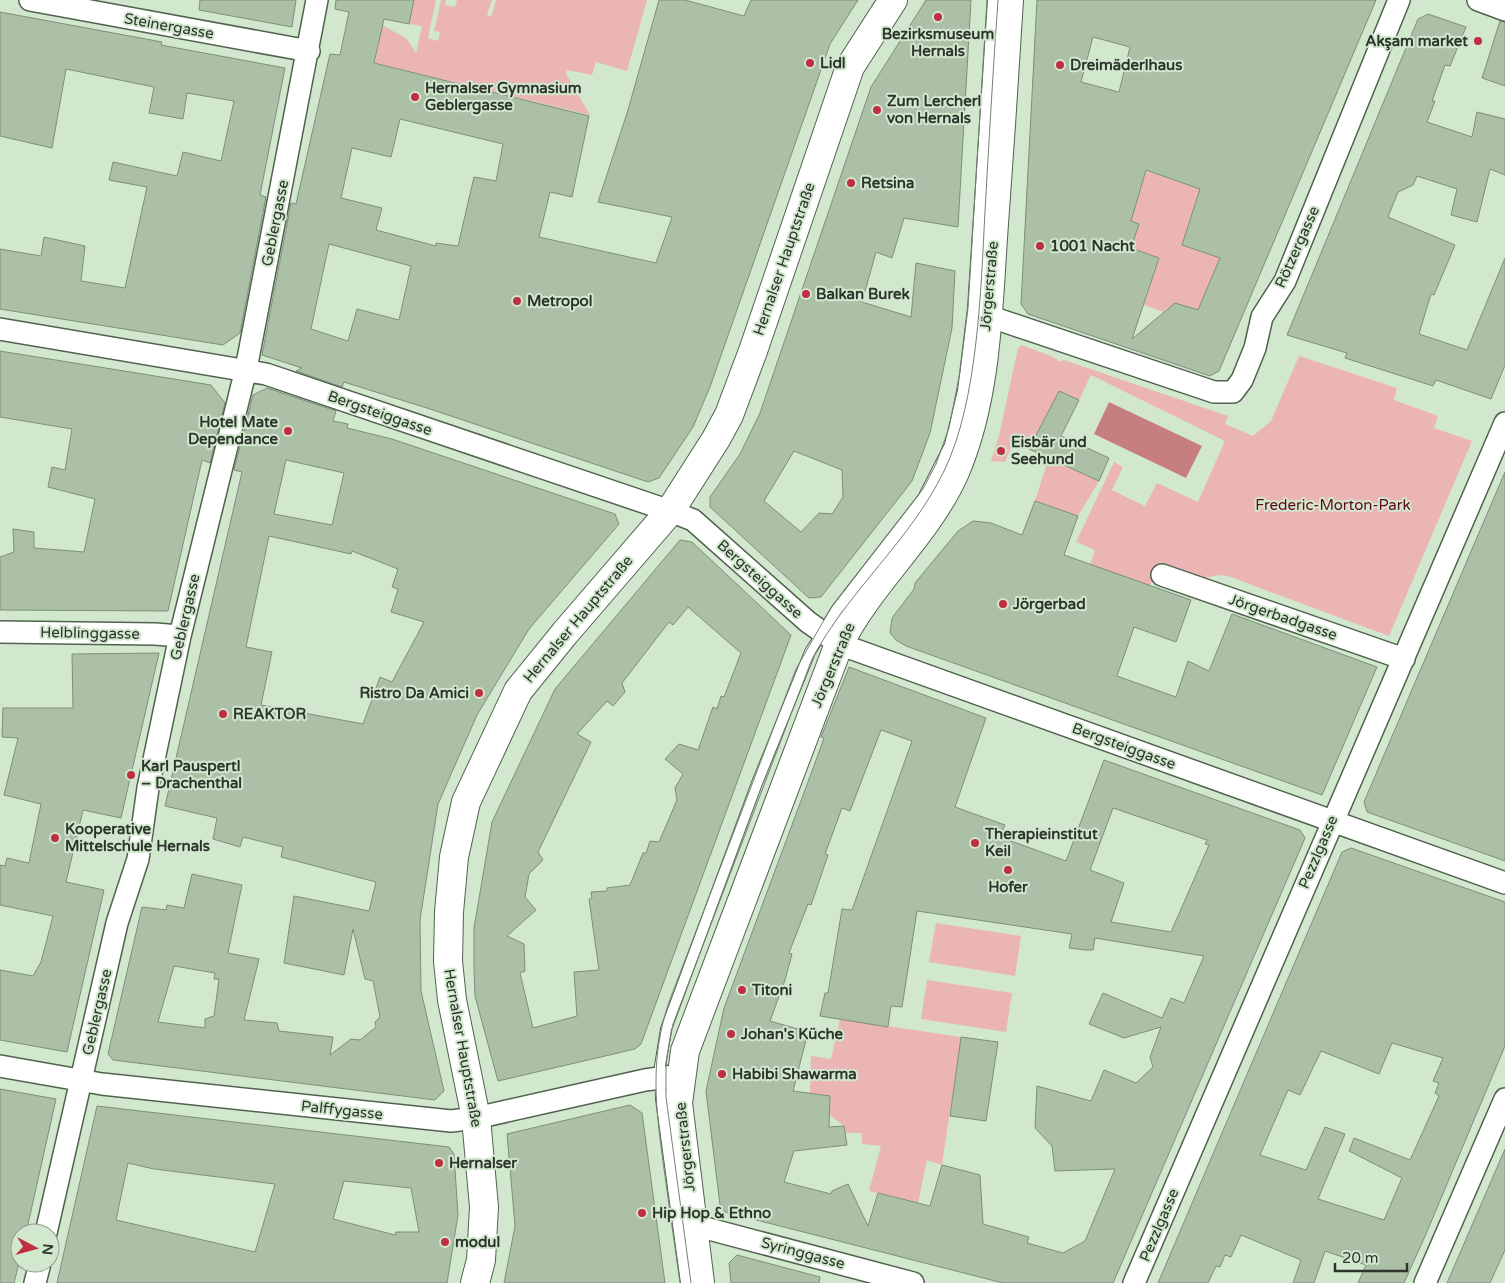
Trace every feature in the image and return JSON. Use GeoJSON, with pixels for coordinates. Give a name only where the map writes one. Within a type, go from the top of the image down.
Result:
{"type":"FeatureCollection","features":[{"type":"Feature","properties":{"kind":"main road","name":"Hernalser Hauptstraße"},"geometry":{"type":"LineString","coordinates":[[475,1283],[481,1260],[484,1207],[476,1118],[452,1000],[448,961],[449,912],[454,857],[466,802],[518,692],[565,633],[670,511],[729,415],[753,351],[850,67],[893,0]]}},
{"type":"Feature","properties":{"kind":"main road","name":"Jörgerstraße"},"geometry":{"type":"LineString","coordinates":[[700,1283],[678,1103],[671,1077],[690,1035],[831,638],[852,618],[946,492],[956,470],[974,414],[988,316],[1010,0]]}},
{"type":"Feature","properties":{"kind":"street","name":"Steinergasse"},"geometry":{"type":"LineString","coordinates":[[30,0],[309,51]]}},
{"type":"Feature","properties":{"kind":"street","name":"Geblergasse"},"geometry":{"type":"LineString","coordinates":[[48,1223],[117,923],[138,859],[148,788],[180,636],[246,369],[309,51],[317,0]]}},
{"type":"Feature","properties":{"kind":"street","name":"Rötzergasse"},"geometry":{"type":"LineString","coordinates":[[988,316],[1214,392],[1233,392],[1242,380],[1255,348],[1262,317],[1284,281],[1398,0]]}},
{"type":"Feature","properties":{"kind":"street"},"geometry":{"type":"LineString","coordinates":[[1478,0],[1505,10]]}},
{"type":"Feature","properties":{"kind":"street","name":"Bergsteiggasse"},"geometry":{"type":"LineString","coordinates":[[0,329],[246,369],[670,511],[693,520],[808,622],[831,638],[1505,883]]}},
{"type":"Feature","properties":{"kind":"street","name":"Pezzlgasse"},"geometry":{"type":"LineString","coordinates":[[1134,1283],[1505,422]]}},
{"type":"Feature","properties":{"kind":"street","name":"Jörgerbadgasse"},"geometry":{"type":"LineString","coordinates":[[1162,574],[1404,659]]}},
{"type":"Feature","properties":{"kind":"street","name":"Helblinggasse"},"geometry":{"type":"LineString","coordinates":[[0,632],[180,636]]}},
{"type":"Feature","properties":{"kind":"street","name":"Palffygasse"},"geometry":{"type":"LineString","coordinates":[[0,1066],[81,1081],[451,1122],[671,1077]]}},
{"type":"Feature","properties":{"kind":"street"},"geometry":{"type":"LineString","coordinates":[[1425,1283],[1505,1099]]}},
{"type":"Feature","properties":{"kind":"street","name":"Syringgasse"},"geometry":{"type":"LineString","coordinates":[[694,1225],[913,1283]]}},
{"type":"Feature","properties":{"kind":"lane"},"geometry":{"type":"LineString","coordinates":[[831,638],[923,498],[941,465],[954,431],[963,390],[973,308],[993,0]]}},
{"type":"Feature","properties":{"kind":"lane"},"geometry":{"type":"LineString","coordinates":[[671,1077],[663,1116],[686,1283]]}},
{"type":"Feature","properties":{"kind":"green space"},"geometry":{"type":"Polygon","coordinates":[[[414,0],[436,0],[428,38],[438,41],[440,32],[434,31],[441,0],[446,0],[445,5],[455,7],[457,0],[492,0],[487,15],[491,17],[496,0],[647,0],[627,71],[596,62],[592,75],[567,70],[566,74],[590,115],[375,63],[382,25],[407,39],[416,53],[422,26],[409,24],[414,0]]]}},
{"type":"Feature","properties":{"kind":"green space"},"geometry":{"type":"Polygon","coordinates":[[[1146,171],[1243,202],[1195,204],[1182,245],[1211,255],[1226,244],[1195,317],[1166,308],[1164,312],[1144,305],[1159,258],[1131,248],[1139,224],[1131,221],[1146,171]]]}},
{"type":"Feature","properties":{"kind":"green space","name":"Frederic-Morton-Park"},"geometry":{"type":"Polygon","coordinates":[[[1022,345],[1053,357],[1060,362],[1064,360],[1228,416],[1225,424],[1253,436],[1271,421],[1299,356],[1397,388],[1394,400],[1438,416],[1434,428],[1472,441],[1389,636],[1228,576],[1220,575],[1204,578],[1159,562],[1150,586],[1090,565],[1095,550],[1076,542],[1114,462],[1123,467],[1112,490],[1145,506],[1157,483],[1198,502],[1225,441],[1091,375],[1079,400],[1059,391],[1029,449],[1014,441],[1005,462],[991,461],[999,436],[1018,348],[1022,345]]]}},
{"type":"Feature","properties":{"kind":"green space"},"geometry":{"type":"Polygon","coordinates":[[[1049,457],[1099,481],[1078,516],[1035,501],[1049,457]]]}},
{"type":"Feature","properties":{"kind":"green space"},"geometry":{"type":"Polygon","coordinates":[[[936,923],[1021,936],[1015,976],[929,962],[936,923]]]}},
{"type":"Feature","properties":{"kind":"green space"},"geometry":{"type":"Polygon","coordinates":[[[927,980],[1012,993],[1006,1032],[921,1019],[927,980]]]}},
{"type":"Feature","properties":{"kind":"green space"},"geometry":{"type":"Polygon","coordinates":[[[840,1019],[961,1037],[942,1165],[927,1160],[918,1203],[869,1191],[881,1146],[862,1144],[862,1133],[845,1133],[844,1126],[830,1115],[830,1096],[810,1093],[811,1056],[831,1059],[840,1019]]]}},
{"type":"Feature","properties":{"kind":"shaded area"},"geometry":{"type":"Polygon","coordinates":[[[1109,402],[1202,446],[1186,478],[1094,434],[1109,402]]]}},
{"type":"Feature","properties":{"kind":"building"},"geometry":{"type":"Polygon","coordinates":[[[200,0],[296,0],[292,27],[199,10],[200,0]]]}},
{"type":"Feature","properties":{"kind":"building"},"geometry":{"type":"Polygon","coordinates":[[[336,0],[414,0],[409,24],[384,19],[374,63],[589,116],[572,197],[550,192],[539,237],[656,263],[672,217],[598,202],[628,110],[659,0],[685,0],[744,16],[751,0],[858,0],[830,44],[710,387],[693,427],[659,478],[648,482],[344,382],[342,387],[296,371],[302,368],[262,355],[291,203],[296,204],[330,54],[340,55],[349,12],[335,9],[336,0]],[[400,119],[391,157],[352,148],[341,198],[382,208],[376,230],[436,246],[436,243],[458,246],[474,177],[496,181],[503,144],[400,119]],[[329,244],[311,329],[348,341],[357,309],[399,320],[411,266],[329,244]]]}},
{"type":"Feature","properties":{"kind":"building"},"geometry":{"type":"Polygon","coordinates":[[[926,0],[971,0],[958,227],[904,218],[892,258],[876,252],[862,302],[911,317],[916,263],[955,271],[952,328],[930,433],[912,481],[821,597],[809,598],[710,507],[710,497],[740,454],[760,413],[871,87],[926,0]],[[794,451],[764,501],[801,532],[819,513],[832,514],[843,497],[842,470],[794,451]]]}},
{"type":"Feature","properties":{"kind":"building"},"geometry":{"type":"Polygon","coordinates":[[[1037,0],[1376,0],[1219,371],[1210,376],[1028,314],[1021,304],[1037,0]],[[1093,37],[1081,82],[1119,92],[1130,47],[1093,37]],[[1146,170],[1131,221],[1139,224],[1131,248],[1159,258],[1132,339],[1175,303],[1198,310],[1220,258],[1182,245],[1200,189],[1146,170]]]}},
{"type":"Feature","properties":{"kind":"building"},"geometry":{"type":"Polygon","coordinates":[[[0,12],[162,42],[161,45],[285,68],[260,195],[266,197],[240,333],[223,345],[0,309],[0,249],[41,256],[44,237],[85,246],[81,281],[125,288],[147,187],[109,180],[113,162],[177,176],[183,152],[221,161],[234,101],[187,93],[183,119],[149,113],[154,87],[66,69],[52,148],[0,136],[0,12]]]}},
{"type":"Feature","properties":{"kind":"building"},"geometry":{"type":"Polygon","coordinates":[[[1428,14],[1466,27],[1450,66],[1445,65],[1432,101],[1435,101],[1427,122],[1472,137],[1477,112],[1505,119],[1505,175],[1490,169],[1477,222],[1451,215],[1457,189],[1417,176],[1413,185],[1398,192],[1388,217],[1455,245],[1434,295],[1431,294],[1419,334],[1467,350],[1505,258],[1505,365],[1491,399],[1436,380],[1433,386],[1345,358],[1347,353],[1287,335],[1418,19],[1428,14]]]}},
{"type":"Feature","properties":{"kind":"building"},"geometry":{"type":"Polygon","coordinates":[[[1500,21],[1505,22],[1505,86],[1482,78],[1500,21]]]}},
{"type":"Feature","properties":{"kind":"building"},"geometry":{"type":"Polygon","coordinates":[[[0,351],[211,385],[225,403],[210,463],[202,460],[168,611],[0,610],[0,557],[14,552],[13,529],[34,532],[34,548],[84,552],[95,499],[48,487],[52,467],[65,470],[72,429],[0,417],[0,351]]]}},
{"type":"Feature","properties":{"kind":"building"},"geometry":{"type":"Polygon","coordinates":[[[267,388],[336,411],[333,421],[348,424],[347,428],[392,439],[615,514],[619,524],[529,629],[477,715],[438,804],[420,920],[421,991],[444,1091],[435,1100],[113,1060],[108,1054],[142,907],[166,910],[167,905],[184,908],[192,874],[242,885],[228,953],[259,959],[244,1020],[277,1023],[279,1031],[333,1037],[330,1055],[351,1039],[360,1040],[376,1027],[375,1022],[380,1017],[373,981],[365,979],[353,929],[344,975],[284,963],[294,896],[369,911],[376,882],[281,857],[283,847],[243,837],[240,847],[213,839],[217,818],[165,806],[242,472],[234,470],[253,395],[267,388]],[[286,460],[274,514],[332,525],[344,473],[286,460]],[[269,536],[246,647],[272,652],[261,705],[363,724],[380,677],[392,682],[424,622],[391,612],[398,589],[392,587],[398,569],[352,551],[351,554],[269,536]],[[174,966],[158,1022],[205,1028],[205,1019],[214,1016],[219,979],[214,979],[215,973],[174,966]]]}},
{"type":"Feature","properties":{"kind":"building"},"geometry":{"type":"Polygon","coordinates":[[[1059,391],[1079,400],[1061,436],[1109,458],[1099,481],[1029,449],[1059,391]]]}},
{"type":"Feature","properties":{"kind":"building"},"geometry":{"type":"Polygon","coordinates":[[[1505,472],[1505,861],[1367,812],[1364,802],[1505,472]]]}},
{"type":"Feature","properties":{"kind":"building"},"geometry":{"type":"Polygon","coordinates":[[[1035,501],[1078,516],[1064,555],[1191,600],[1176,642],[1134,627],[1117,676],[1176,697],[1188,661],[1209,671],[1232,614],[1377,667],[1322,795],[906,646],[896,640],[890,633],[892,618],[914,589],[915,583],[958,531],[973,521],[991,523],[1022,535],[1035,501]]]}},
{"type":"Feature","properties":{"kind":"building"},"geometry":{"type":"Polygon","coordinates":[[[680,540],[692,542],[791,635],[641,1044],[635,1049],[498,1081],[475,996],[474,928],[492,822],[555,689],[680,540]],[[688,607],[673,625],[669,622],[622,683],[625,692],[613,706],[607,701],[577,734],[591,742],[538,852],[543,860],[529,874],[525,897],[536,910],[507,936],[524,944],[525,971],[520,973],[533,1028],[577,1016],[574,972],[599,970],[589,899],[592,898],[591,892],[607,891],[607,888],[630,885],[650,841],[659,842],[677,800],[675,788],[683,774],[665,759],[679,744],[698,750],[713,707],[717,709],[721,696],[724,697],[741,653],[688,607]]]}},
{"type":"Feature","properties":{"kind":"building"},"geometry":{"type":"Polygon","coordinates":[[[159,653],[121,818],[83,810],[66,882],[104,890],[67,1052],[0,1040],[0,970],[33,976],[41,962],[53,916],[0,905],[0,865],[5,866],[7,858],[29,863],[41,804],[4,795],[18,738],[2,737],[3,708],[73,708],[72,654],[159,653]]]}},
{"type":"Feature","properties":{"kind":"building"},"geometry":{"type":"Polygon","coordinates":[[[849,667],[986,718],[955,807],[1005,825],[1000,837],[1066,861],[1104,760],[1300,830],[1305,838],[1113,1283],[1003,1283],[725,1212],[720,1205],[706,1091],[724,1008],[824,738],[821,737],[849,667]],[[881,730],[850,811],[842,808],[825,854],[828,855],[811,905],[808,904],[789,953],[792,954],[785,980],[770,1021],[808,1032],[793,1091],[830,1096],[829,1127],[844,1126],[847,1145],[794,1151],[784,1182],[831,1194],[832,1191],[848,1184],[868,1226],[878,1193],[930,1206],[942,1165],[980,1175],[983,1224],[1029,1237],[1027,1243],[1063,1253],[1085,1241],[1115,1169],[1055,1171],[1052,1146],[1035,1128],[1037,1086],[1091,1101],[1104,1070],[1136,1083],[1153,1067],[1150,1057],[1161,1027],[1124,1038],[1089,1024],[1103,993],[1162,1018],[1171,998],[1184,1003],[1204,956],[1095,938],[1093,950],[1069,948],[1072,934],[917,911],[902,1007],[891,1006],[888,1027],[820,1016],[825,993],[828,993],[842,909],[852,910],[912,741],[881,730]],[[1113,808],[1090,870],[1124,883],[1111,922],[1171,932],[1209,845],[1205,844],[1207,840],[1113,808]]]}},
{"type":"Feature","properties":{"kind":"building"},"geometry":{"type":"Polygon","coordinates":[[[1351,848],[1505,902],[1505,1046],[1426,1234],[1404,1283],[1358,1283],[1366,1265],[1325,1251],[1314,1283],[1293,1283],[1301,1260],[1241,1235],[1231,1257],[1225,1255],[1220,1267],[1216,1266],[1208,1283],[1158,1283],[1342,852],[1351,848]],[[1392,1043],[1379,1074],[1321,1051],[1300,1095],[1288,1090],[1260,1155],[1306,1170],[1325,1127],[1345,1134],[1318,1199],[1384,1220],[1402,1178],[1349,1151],[1354,1138],[1410,1160],[1439,1096],[1435,1093],[1439,1083],[1433,1081],[1443,1058],[1392,1043]]]}},
{"type":"Feature","properties":{"kind":"building"},"geometry":{"type":"Polygon","coordinates":[[[961,1037],[998,1042],[986,1121],[950,1116],[961,1037]]]}},
{"type":"Feature","properties":{"kind":"building"},"geometry":{"type":"Polygon","coordinates":[[[0,1089],[56,1099],[28,1223],[10,1223],[10,1273],[16,1273],[14,1283],[0,1283],[0,1089]]]}},
{"type":"Feature","properties":{"kind":"building"},"geometry":{"type":"Polygon","coordinates":[[[630,1105],[642,1113],[665,1283],[504,1283],[515,1226],[507,1134],[630,1105]]]}},
{"type":"Feature","properties":{"kind":"building"},"geometry":{"type":"Polygon","coordinates":[[[97,1106],[449,1147],[454,1154],[458,1215],[447,1283],[57,1283],[97,1106]],[[128,1163],[116,1220],[255,1252],[275,1184],[154,1169],[128,1163]],[[344,1181],[333,1219],[395,1235],[396,1232],[419,1232],[411,1188],[344,1181]]]}},
{"type":"Feature","properties":{"kind":"building"},"geometry":{"type":"Polygon","coordinates":[[[1505,1149],[1505,1250],[1490,1283],[1447,1283],[1505,1149]]]}},
{"type":"Feature","properties":{"kind":"building"},"geometry":{"type":"Polygon","coordinates":[[[737,1255],[820,1277],[819,1283],[731,1283],[729,1263],[737,1255]]]}},
{"type":"Feature","properties":{"kind":"tram line"},"geometry":{"type":"LineString","coordinates":[[680,1283],[657,1105],[657,1065],[663,1024],[669,1002],[796,669],[832,606],[923,489],[936,464],[949,428],[960,372],[968,308],[987,0]]}},
{"type":"Feature","properties":{"kind":"tram line"},"geometry":{"type":"LineString","coordinates":[[691,1283],[666,1097],[666,1062],[673,1024],[812,659],[843,611],[915,520],[944,471],[955,443],[964,412],[976,344],[982,274],[998,0]]}},
{"type":"Feature","properties":{"kind":"place","name":"Bezirksmuseum Hernals"},"geometry":{"type":"Point","coordinates":[938,17]}},
{"type":"Feature","properties":{"kind":"place","name":"Akşam market"},"geometry":{"type":"Point","coordinates":[1478,41]}},
{"type":"Feature","properties":{"kind":"place","name":"Lidl"},"geometry":{"type":"Point","coordinates":[810,63]}},
{"type":"Feature","properties":{"kind":"place","name":"Dreimäderlhaus"},"geometry":{"type":"Point","coordinates":[1060,65]}},
{"type":"Feature","properties":{"kind":"place","name":"Hernalser Gymnasium Geblergasse"},"geometry":{"type":"Point","coordinates":[415,97]}},
{"type":"Feature","properties":{"kind":"place","name":"Zum Lercherl von Hernals"},"geometry":{"type":"Point","coordinates":[877,110]}},
{"type":"Feature","properties":{"kind":"place","name":"Retsina"},"geometry":{"type":"Point","coordinates":[851,183]}},
{"type":"Feature","properties":{"kind":"place","name":"1001 Nacht"},"geometry":{"type":"Point","coordinates":[1040,246]}},
{"type":"Feature","properties":{"kind":"place","name":"Balkan Burek"},"geometry":{"type":"Point","coordinates":[806,294]}},
{"type":"Feature","properties":{"kind":"place","name":"Metropol"},"geometry":{"type":"Point","coordinates":[517,301]}},
{"type":"Feature","properties":{"kind":"place","name":"Hotel Mate Dependance"},"geometry":{"type":"Point","coordinates":[288,431]}},
{"type":"Feature","properties":{"kind":"place","name":"Eisbär und Seehund"},"geometry":{"type":"Point","coordinates":[1001,451]}},
{"type":"Feature","properties":{"kind":"place","name":"Jörgerbad"},"geometry":{"type":"Point","coordinates":[1003,604]}},
{"type":"Feature","properties":{"kind":"place","name":"Ristro Da Amici"},"geometry":{"type":"Point","coordinates":[479,693]}},
{"type":"Feature","properties":{"kind":"place","name":"REAKTOR"},"geometry":{"type":"Point","coordinates":[223,714]}},
{"type":"Feature","properties":{"kind":"place","name":"Karl Pauspertl – Drachenthal"},"geometry":{"type":"Point","coordinates":[131,775]}},
{"type":"Feature","properties":{"kind":"place","name":"Kooperative Mittelschule Hernals"},"geometry":{"type":"Point","coordinates":[55,838]}},
{"type":"Feature","properties":{"kind":"place","name":"Therapieinstitut Keil"},"geometry":{"type":"Point","coordinates":[975,843]}},
{"type":"Feature","properties":{"kind":"place","name":"Hofer"},"geometry":{"type":"Point","coordinates":[1008,870]}},
{"type":"Feature","properties":{"kind":"place","name":"Titoni"},"geometry":{"type":"Point","coordinates":[742,990]}},
{"type":"Feature","properties":{"kind":"place","name":"Johan's Küche"},"geometry":{"type":"Point","coordinates":[731,1034]}},
{"type":"Feature","properties":{"kind":"place","name":"Habibi Shawarma"},"geometry":{"type":"Point","coordinates":[722,1074]}},
{"type":"Feature","properties":{"kind":"place","name":"Hernalser"},"geometry":{"type":"Point","coordinates":[439,1163]}},
{"type":"Feature","properties":{"kind":"place","name":"Hip Hop & Ethno"},"geometry":{"type":"Point","coordinates":[642,1213]}},
{"type":"Feature","properties":{"kind":"place","name":"modul"},"geometry":{"type":"Point","coordinates":[445,1242]}}]}
